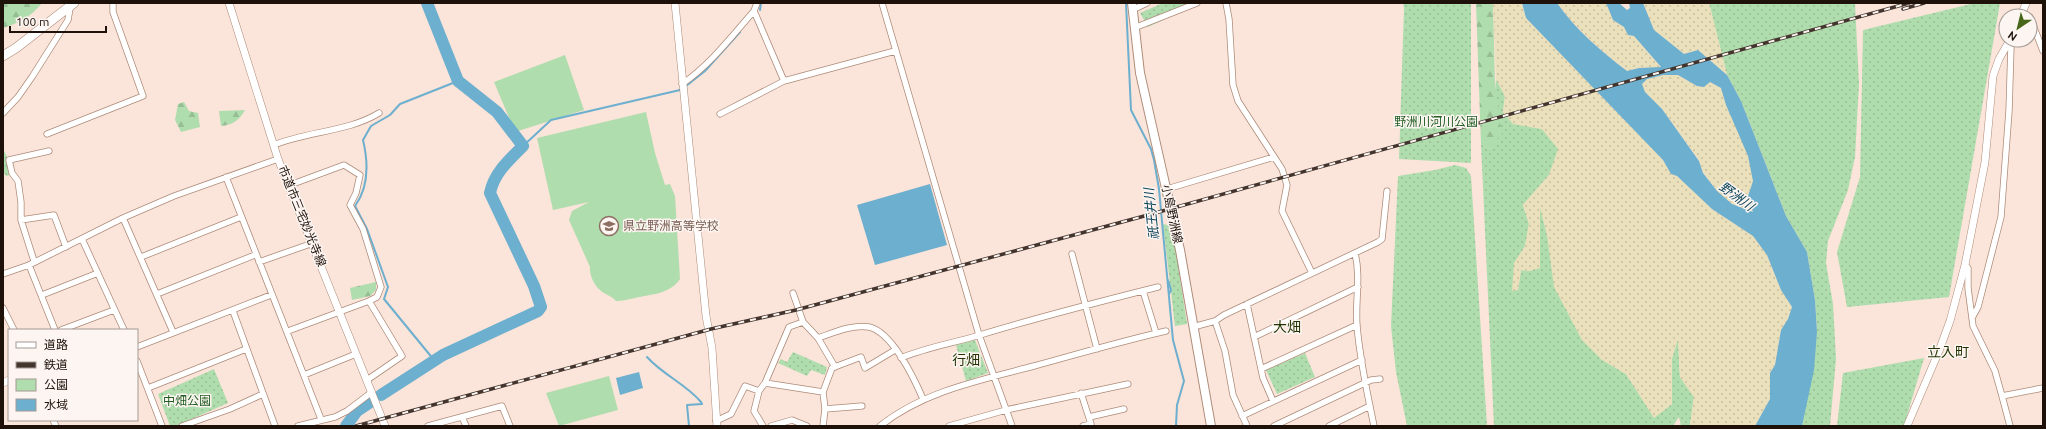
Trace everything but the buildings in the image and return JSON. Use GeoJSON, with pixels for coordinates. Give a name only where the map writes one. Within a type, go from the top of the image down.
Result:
{"type":"FeatureCollection","features":[{"type":"Feature","properties":{"kind":"highway"},"geometry":{"type":"LineString","coordinates":[[3,56],[16,48],[72,5]]}},
{"type":"Feature","properties":{"kind":"main road","name":"小島野洲線"},"geometry":{"type":"LineString","coordinates":[[1132,6],[1140,73],[1167,189],[1211,426]]}},
{"type":"Feature","properties":{"kind":"street"},"geometry":{"type":"LineString","coordinates":[[47,134],[143,96],[113,12],[113,3]]}},
{"type":"Feature","properties":{"kind":"street","name":"市道市三宅妙光寺線"},"geometry":{"type":"LineString","coordinates":[[229,3],[278,159],[290,185],[385,426]]}},
{"type":"Feature","properties":{"kind":"street"},"geometry":{"type":"LineString","coordinates":[[675,3],[706,316],[712,348],[716,424]]}},
{"type":"Feature","properties":{"kind":"street"},"geometry":{"type":"LineString","coordinates":[[682,84],[704,68],[754,11],[757,3]]}},
{"type":"Feature","properties":{"kind":"street"},"geometry":{"type":"LineString","coordinates":[[882,3],[979,336],[1012,426]]}},
{"type":"Feature","properties":{"kind":"street"},"geometry":{"type":"LineString","coordinates":[[1132,6],[1147,3]]}},
{"type":"Feature","properties":{"kind":"street"},"geometry":{"type":"LineString","coordinates":[[1134,28],[1197,3]]}},
{"type":"Feature","properties":{"kind":"street"},"geometry":{"type":"LineString","coordinates":[[1226,3],[1233,85],[1238,101],[1282,169],[1287,185],[1282,211],[1312,273]]}},
{"type":"Feature","properties":{"kind":"street"},"geometry":{"type":"LineString","coordinates":[[3,113],[18,97],[32,77],[68,20],[72,5]]}},
{"type":"Feature","properties":{"kind":"street"},"geometry":{"type":"LineString","coordinates":[[754,11],[784,81]]}},
{"type":"Feature","properties":{"kind":"street"},"geometry":{"type":"LineString","coordinates":[[2041,38],[2043,51]]}},
{"type":"Feature","properties":{"kind":"street"},"geometry":{"type":"LineString","coordinates":[[1907,426],[1940,347],[1965,265],[1985,162],[1993,76],[1999,59],[2005,48]]}},
{"type":"Feature","properties":{"kind":"street"},"geometry":{"type":"LineString","coordinates":[[1972,318],[1978,307],[2002,217],[2009,111],[2011,48]]}},
{"type":"Feature","properties":{"kind":"street"},"geometry":{"type":"LineString","coordinates":[[720,114],[784,81],[895,51]]}},
{"type":"Feature","properties":{"kind":"street"},"geometry":{"type":"LineString","coordinates":[[274,145],[294,136],[356,123],[378,113]]}},
{"type":"Feature","properties":{"kind":"street"},"geometry":{"type":"LineString","coordinates":[[34,261],[21,220],[21,192],[18,180],[12,173],[9,160],[48,151]]}},
{"type":"Feature","properties":{"kind":"street"},"geometry":{"type":"LineString","coordinates":[[1167,189],[1274,157]]}},
{"type":"Feature","properties":{"kind":"street"},"geometry":{"type":"LineString","coordinates":[[3,274],[29,266],[34,261],[66,247],[123,218],[174,196],[278,159]]}},
{"type":"Feature","properties":{"kind":"street"},"geometry":{"type":"LineString","coordinates":[[288,331],[369,301],[377,297],[382,287],[363,229],[350,205],[356,193],[360,175],[344,165],[290,185]]}},
{"type":"Feature","properties":{"kind":"street"},"geometry":{"type":"LineString","coordinates":[[226,177],[271,295],[288,331],[321,419]]}},
{"type":"Feature","properties":{"kind":"street"},"geometry":{"type":"LineString","coordinates":[[1193,327],[1215,321],[1382,239],[1387,191]]}},
{"type":"Feature","properties":{"kind":"street"},"geometry":{"type":"LineString","coordinates":[[21,220],[54,215],[66,247]]}},
{"type":"Feature","properties":{"kind":"street"},"geometry":{"type":"LineString","coordinates":[[141,256],[241,217]]}},
{"type":"Feature","properties":{"kind":"street"},"geometry":{"type":"LineString","coordinates":[[123,218],[141,256],[173,332]]}},
{"type":"Feature","properties":{"kind":"street"},"geometry":{"type":"LineString","coordinates":[[82,239],[121,329]]}},
{"type":"Feature","properties":{"kind":"street"},"geometry":{"type":"LineString","coordinates":[[259,262],[313,243]]}},
{"type":"Feature","properties":{"kind":"street"},"geometry":{"type":"LineString","coordinates":[[1355,253],[1358,287],[1357,325],[1365,383],[1374,426]]}},
{"type":"Feature","properties":{"kind":"street"},"geometry":{"type":"LineString","coordinates":[[1072,254],[1084,306],[1097,348]]}},
{"type":"Feature","properties":{"kind":"street"},"geometry":{"type":"LineString","coordinates":[[157,294],[256,255]]}},
{"type":"Feature","properties":{"kind":"street"},"geometry":{"type":"LineString","coordinates":[[1965,265],[1968,268],[1968,288],[1973,326],[1994,371],[2010,426]]}},
{"type":"Feature","properties":{"kind":"street"},"geometry":{"type":"LineString","coordinates":[[29,266],[55,329]]}},
{"type":"Feature","properties":{"kind":"street"},"geometry":{"type":"LineString","coordinates":[[42,295],[98,273]]}},
{"type":"Feature","properties":{"kind":"street"},"geometry":{"type":"LineString","coordinates":[[1254,338],[1358,287]]}},
{"type":"Feature","properties":{"kind":"street"},"geometry":{"type":"LineString","coordinates":[[901,358],[921,350],[979,336],[1084,306],[1158,288]]}},
{"type":"Feature","properties":{"kind":"street"},"geometry":{"type":"LineString","coordinates":[[1143,291],[1156,333]]}},
{"type":"Feature","properties":{"kind":"street"},"geometry":{"type":"LineString","coordinates":[[793,293],[803,322],[818,338],[835,367]]}},
{"type":"Feature","properties":{"kind":"street"},"geometry":{"type":"LineString","coordinates":[[138,347],[271,295]]}},
{"type":"Feature","properties":{"kind":"street"},"geometry":{"type":"LineString","coordinates":[[367,380],[402,356],[369,301]]}},
{"type":"Feature","properties":{"kind":"street"},"geometry":{"type":"LineString","coordinates":[[1247,304],[1263,378],[1273,401]]}},
{"type":"Feature","properties":{"kind":"street"},"geometry":{"type":"LineString","coordinates":[[3,308],[14,329]]}},
{"type":"Feature","properties":{"kind":"street"},"geometry":{"type":"LineString","coordinates":[[64,329],[114,310]]}},
{"type":"Feature","properties":{"kind":"street"},"geometry":{"type":"LineString","coordinates":[[233,311],[275,426]]}},
{"type":"Feature","properties":{"kind":"street"},"geometry":{"type":"LineString","coordinates":[[1215,321],[1225,351],[1233,395],[1247,426]]}},
{"type":"Feature","properties":{"kind":"street"},"geometry":{"type":"LineString","coordinates":[[763,426],[754,411],[759,391],[765,383],[790,327],[803,322]]}},
{"type":"Feature","properties":{"kind":"street"},"geometry":{"type":"LineString","coordinates":[[1261,369],[1357,325]]}},
{"type":"Feature","properties":{"kind":"street"},"geometry":{"type":"LineString","coordinates":[[818,338],[854,327],[869,328],[887,337],[913,374],[923,399]]}},
{"type":"Feature","properties":{"kind":"street"},"geometry":{"type":"LineString","coordinates":[[880,426],[898,412],[923,399],[994,376],[1166,331]]}},
{"type":"Feature","properties":{"kind":"street"},"geometry":{"type":"LineString","coordinates":[[148,388],[246,350]]}},
{"type":"Feature","properties":{"kind":"street"},"geometry":{"type":"LineString","coordinates":[[823,426],[825,409],[823,392],[831,371],[835,367],[861,357],[865,368],[895,350]]}},
{"type":"Feature","properties":{"kind":"street"},"geometry":{"type":"LineString","coordinates":[[304,375],[356,354]]}},
{"type":"Feature","properties":{"kind":"street"},"geometry":{"type":"LineString","coordinates":[[1242,416],[1362,360]]}},
{"type":"Feature","properties":{"kind":"street"},"geometry":{"type":"LineString","coordinates":[[138,363],[162,426]]}},
{"type":"Feature","properties":{"kind":"street"},"geometry":{"type":"LineString","coordinates":[[1274,426],[1365,383],[1380,379]]}},
{"type":"Feature","properties":{"kind":"street"},"geometry":{"type":"LineString","coordinates":[[765,383],[823,392]]}},
{"type":"Feature","properties":{"kind":"street"},"geometry":{"type":"LineString","coordinates":[[949,426],[1006,410],[1128,384]]}},
{"type":"Feature","properties":{"kind":"street"},"geometry":{"type":"LineString","coordinates":[[716,424],[731,414],[745,386],[759,391]]}},
{"type":"Feature","properties":{"kind":"street"},"geometry":{"type":"LineString","coordinates":[[2002,396],[2043,388]]}},
{"type":"Feature","properties":{"kind":"street"},"geometry":{"type":"LineString","coordinates":[[298,426],[321,419],[335,417],[347,411],[372,392]]}},
{"type":"Feature","properties":{"kind":"street"},"geometry":{"type":"LineString","coordinates":[[182,426],[230,409],[263,394]]}},
{"type":"Feature","properties":{"kind":"street"},"geometry":{"type":"LineString","coordinates":[[1081,394],[1091,424],[1083,426]]}},
{"type":"Feature","properties":{"kind":"street"},"geometry":{"type":"LineString","coordinates":[[430,426],[502,406],[510,426]]}},
{"type":"Feature","properties":{"kind":"street"},"geometry":{"type":"LineString","coordinates":[[825,409],[862,406]]}},
{"type":"Feature","properties":{"kind":"street"},"geometry":{"type":"LineString","coordinates":[[1329,426],[1370,406]]}},
{"type":"Feature","properties":{"kind":"street"},"geometry":{"type":"LineString","coordinates":[[1089,417],[1124,409]]}},
{"type":"Feature","properties":{"kind":"street"},"geometry":{"type":"LineString","coordinates":[[462,416],[466,426]]}},
{"type":"Feature","properties":{"kind":"street"},"geometry":{"type":"LineString","coordinates":[[771,426],[792,420],[807,426]]}},
{"type":"Feature","properties":{"kind":"green space"},"geometry":{"type":"Polygon","coordinates":[[[3,3],[42,3],[34,12],[25,18],[3,28],[3,3]]]}},
{"type":"Feature","properties":{"kind":"green space"},"geometry":{"type":"Polygon","coordinates":[[[1163,3],[1199,3],[1148,27],[1140,13],[1163,3]]]}},
{"type":"Feature","properties":{"kind":"green space","name":"野洲川河川公園"},"geometry":{"type":"Polygon","coordinates":[[[1403,3],[1471,3],[1471,163],[1399,159],[1403,3]]]}},
{"type":"Feature","properties":{"kind":"green space"},"geometry":{"type":"Polygon","coordinates":[[[1476,3],[1493,3],[1495,85],[1502,136],[1498,138],[1491,149],[1481,144],[1476,3]]]}},
{"type":"Feature","properties":{"kind":"green space"},"geometry":{"type":"Polygon","coordinates":[[[1709,3],[1855,3],[1859,84],[1855,157],[1848,190],[1828,241],[1826,263],[1833,304],[1836,359],[1830,426],[1802,426],[1817,332],[1815,300],[1807,252],[1786,216],[1741,101],[1727,75],[1709,3]]]}},
{"type":"Feature","properties":{"kind":"green space"},"geometry":{"type":"Polygon","coordinates":[[[1975,3],[2000,3],[1949,297],[1847,307],[1837,252],[1860,177],[1863,30],[1975,3]]]}},
{"type":"Feature","properties":{"kind":"green space"},"geometry":{"type":"Polygon","coordinates":[[[565,55],[584,110],[515,132],[494,82],[565,55]]]}},
{"type":"Feature","properties":{"kind":"green space"},"geometry":{"type":"Polygon","coordinates":[[[1496,79],[1505,96],[1503,112],[1513,123],[1542,129],[1559,149],[1549,175],[1523,205],[1529,224],[1525,246],[1515,263],[1518,290],[1521,270],[1530,271],[1540,228],[1540,205],[1547,235],[1601,359],[1626,374],[1654,417],[1672,404],[1672,358],[1678,338],[1680,377],[1694,397],[1690,426],[1681,426],[1679,417],[1673,426],[1494,426],[1481,144],[1491,149],[1496,79]]]}},
{"type":"Feature","properties":{"kind":"green space"},"geometry":{"type":"Polygon","coordinates":[[[184,102],[189,111],[198,113],[200,127],[181,132],[175,120],[178,104],[184,102]]]}},
{"type":"Feature","properties":{"kind":"green space"},"geometry":{"type":"Polygon","coordinates":[[[245,110],[241,117],[235,121],[221,126],[219,111],[245,110]]]}},
{"type":"Feature","properties":{"kind":"green space","name":"県立野洲高等学校"},"geometry":{"type":"Polygon","coordinates":[[[646,112],[655,153],[665,185],[670,184],[675,196],[680,279],[666,291],[616,301],[612,297],[602,292],[594,282],[590,273],[590,267],[569,220],[572,211],[589,202],[553,210],[537,138],[646,112]]]}},
{"type":"Feature","properties":{"kind":"green space"},"geometry":{"type":"Polygon","coordinates":[[[3,149],[8,158],[10,175],[6,176],[3,171],[3,149]]]}},
{"type":"Feature","properties":{"kind":"green space"},"geometry":{"type":"Polygon","coordinates":[[[1455,165],[1466,168],[1471,176],[1487,426],[1407,426],[1396,372],[1391,326],[1398,176],[1455,165]]]}},
{"type":"Feature","properties":{"kind":"green space"},"geometry":{"type":"Polygon","coordinates":[[[1163,224],[1172,226],[1187,324],[1175,326],[1163,224]]]}},
{"type":"Feature","properties":{"kind":"green space"},"geometry":{"type":"Polygon","coordinates":[[[376,282],[376,290],[370,296],[352,300],[350,288],[376,282]]]}},
{"type":"Feature","properties":{"kind":"green space"},"geometry":{"type":"Polygon","coordinates":[[[975,340],[988,373],[966,381],[956,345],[975,340]]]}},
{"type":"Feature","properties":{"kind":"green space"},"geometry":{"type":"Polygon","coordinates":[[[793,352],[827,367],[825,375],[811,370],[807,376],[778,363],[781,359],[787,362],[793,352]]]}},
{"type":"Feature","properties":{"kind":"green space"},"geometry":{"type":"Polygon","coordinates":[[[1305,353],[1315,377],[1277,394],[1266,370],[1305,353]]]}},
{"type":"Feature","properties":{"kind":"green space"},"geometry":{"type":"Polygon","coordinates":[[[1924,358],[1904,426],[1837,426],[1843,373],[1924,358]]]}},
{"type":"Feature","properties":{"kind":"green space","name":"中畑公園"},"geometry":{"type":"Polygon","coordinates":[[[214,369],[228,403],[176,426],[170,426],[158,394],[214,369]]]}},
{"type":"Feature","properties":{"kind":"green space"},"geometry":{"type":"Polygon","coordinates":[[[609,376],[618,410],[559,426],[546,393],[609,376]]]}},
{"type":"Feature","properties":{"kind":"sand"},"geometry":{"type":"Polygon","coordinates":[[[1493,3],[1522,3],[1526,18],[1663,160],[1671,174],[1677,176],[1712,209],[1753,236],[1767,255],[1781,290],[1792,307],[1788,319],[1781,330],[1775,365],[1770,373],[1770,399],[1755,426],[1690,426],[1694,397],[1680,377],[1678,340],[1672,358],[1672,404],[1654,418],[1626,374],[1601,359],[1582,340],[1554,287],[1547,235],[1540,208],[1540,268],[1530,271],[1521,270],[1518,290],[1512,291],[1514,263],[1525,246],[1529,224],[1523,205],[1549,175],[1558,149],[1542,129],[1513,124],[1503,112],[1505,96],[1496,79],[1493,3]]]}},
{"type":"Feature","properties":{"kind":"sand"},"geometry":{"type":"Polygon","coordinates":[[[1557,3],[1606,3],[1613,20],[1624,27],[1628,35],[1634,36],[1661,68],[1639,68],[1627,71],[1581,31],[1557,3]]]}},
{"type":"Feature","properties":{"kind":"sand"},"geometry":{"type":"Polygon","coordinates":[[[1643,3],[1709,3],[1727,75],[1698,50],[1684,54],[1654,30],[1643,3]]]}},
{"type":"Feature","properties":{"kind":"sand"},"geometry":{"type":"Polygon","coordinates":[[[1663,75],[1678,75],[1697,86],[1710,82],[1721,88],[1750,162],[1753,181],[1747,199],[1753,212],[1732,204],[1717,191],[1703,172],[1699,160],[1662,109],[1645,92],[1641,84],[1647,79],[1663,75]]]}},
{"type":"Feature","properties":{"kind":"water"},"geometry":{"type":"Polygon","coordinates":[[[1522,3],[1557,3],[1564,13],[1589,40],[1627,71],[1639,68],[1661,67],[1634,36],[1628,35],[1624,27],[1613,20],[1606,3],[1619,3],[1627,10],[1630,8],[1629,3],[1643,3],[1654,30],[1684,54],[1698,50],[1727,75],[1741,101],[1786,216],[1807,252],[1815,300],[1817,332],[1814,370],[1802,426],[1755,426],[1770,399],[1770,373],[1775,365],[1781,330],[1788,319],[1792,307],[1781,290],[1767,255],[1753,236],[1712,209],[1677,176],[1671,174],[1663,160],[1526,18],[1522,3]],[[1663,75],[1647,79],[1642,84],[1645,92],[1662,109],[1699,161],[1703,173],[1717,191],[1732,204],[1753,212],[1747,199],[1753,181],[1748,156],[1726,105],[1721,88],[1710,82],[1704,87],[1697,86],[1678,75],[1663,75]]]}},
{"type":"Feature","properties":{"kind":"water"},"geometry":{"type":"Polygon","coordinates":[[[930,184],[947,245],[875,265],[857,205],[930,184]]]}},
{"type":"Feature","properties":{"kind":"water"},"geometry":{"type":"Polygon","coordinates":[[[639,372],[643,388],[620,395],[616,378],[639,372]]]}},
{"type":"Feature","properties":{"kind":"waterway"},"geometry":{"type":"LineString","coordinates":[[381,395],[443,355],[538,311],[541,307],[534,286],[490,193],[499,173],[507,162],[523,146],[497,112],[458,81],[427,3]]}},
{"type":"Feature","properties":{"kind":"waterway"},"geometry":{"type":"LineString","coordinates":[[760,10],[761,3]]}},
{"type":"Feature","properties":{"kind":"waterway","name":"祇王井川"},"geometry":{"type":"LineString","coordinates":[[1126,3],[1131,110],[1151,149],[1154,160],[1159,189],[1173,340],[1184,381],[1177,405],[1176,426]]}},
{"type":"Feature","properties":{"kind":"waterway"},"geometry":{"type":"LineString","coordinates":[[686,86],[705,71],[740,32]]}},
{"type":"Feature","properties":{"kind":"waterway"},"geometry":{"type":"LineString","coordinates":[[434,360],[384,299],[388,287],[367,229],[355,206],[360,199],[365,182],[366,156],[363,140],[371,126],[390,115],[400,104],[458,81]]}},
{"type":"Feature","properties":{"kind":"waterway"},"geometry":{"type":"LineString","coordinates":[[523,146],[551,120],[680,90]]}},
{"type":"Feature","properties":{"kind":"waterway","name":"祇王井川"},"geometry":{"type":"LineString","coordinates":[[1168,280],[1171,290],[1169,294]]}},
{"type":"Feature","properties":{"kind":"waterway"},"geometry":{"type":"LineString","coordinates":[[647,357],[701,402],[702,404],[687,405],[689,426]]}},
{"type":"Feature","properties":{"kind":"waterway"},"geometry":{"type":"LineString","coordinates":[[346,426],[357,411],[369,403]]}},
{"type":"Feature","properties":{"kind":"railway"},"geometry":{"type":"LineString","coordinates":[[356,426],[711,329],[796,310],[1148,215],[1909,3]]}},
{"type":"Feature","properties":{"kind":"railway"},"geometry":{"type":"LineString","coordinates":[[1903,9],[1924,3]]}},
{"type":"Feature","properties":{"kind":"place","name":"県立野洲高等学校"},"geometry":{"type":"Point","coordinates":[609,226]}},
{"type":"Feature","properties":{"kind":"district","name":"大畑"},"geometry":{"type":"Point","coordinates":[1287,327]}},
{"type":"Feature","properties":{"kind":"district","name":"立入町"},"geometry":{"type":"Point","coordinates":[1948,352]}},
{"type":"Feature","properties":{"kind":"district","name":"行畑"},"geometry":{"type":"Point","coordinates":[966,360]}},
{"type":"Feature","properties":{"kind":"water label","name":"野洲川"},"geometry":{"type":"Point","coordinates":[1737,196]}}]}
